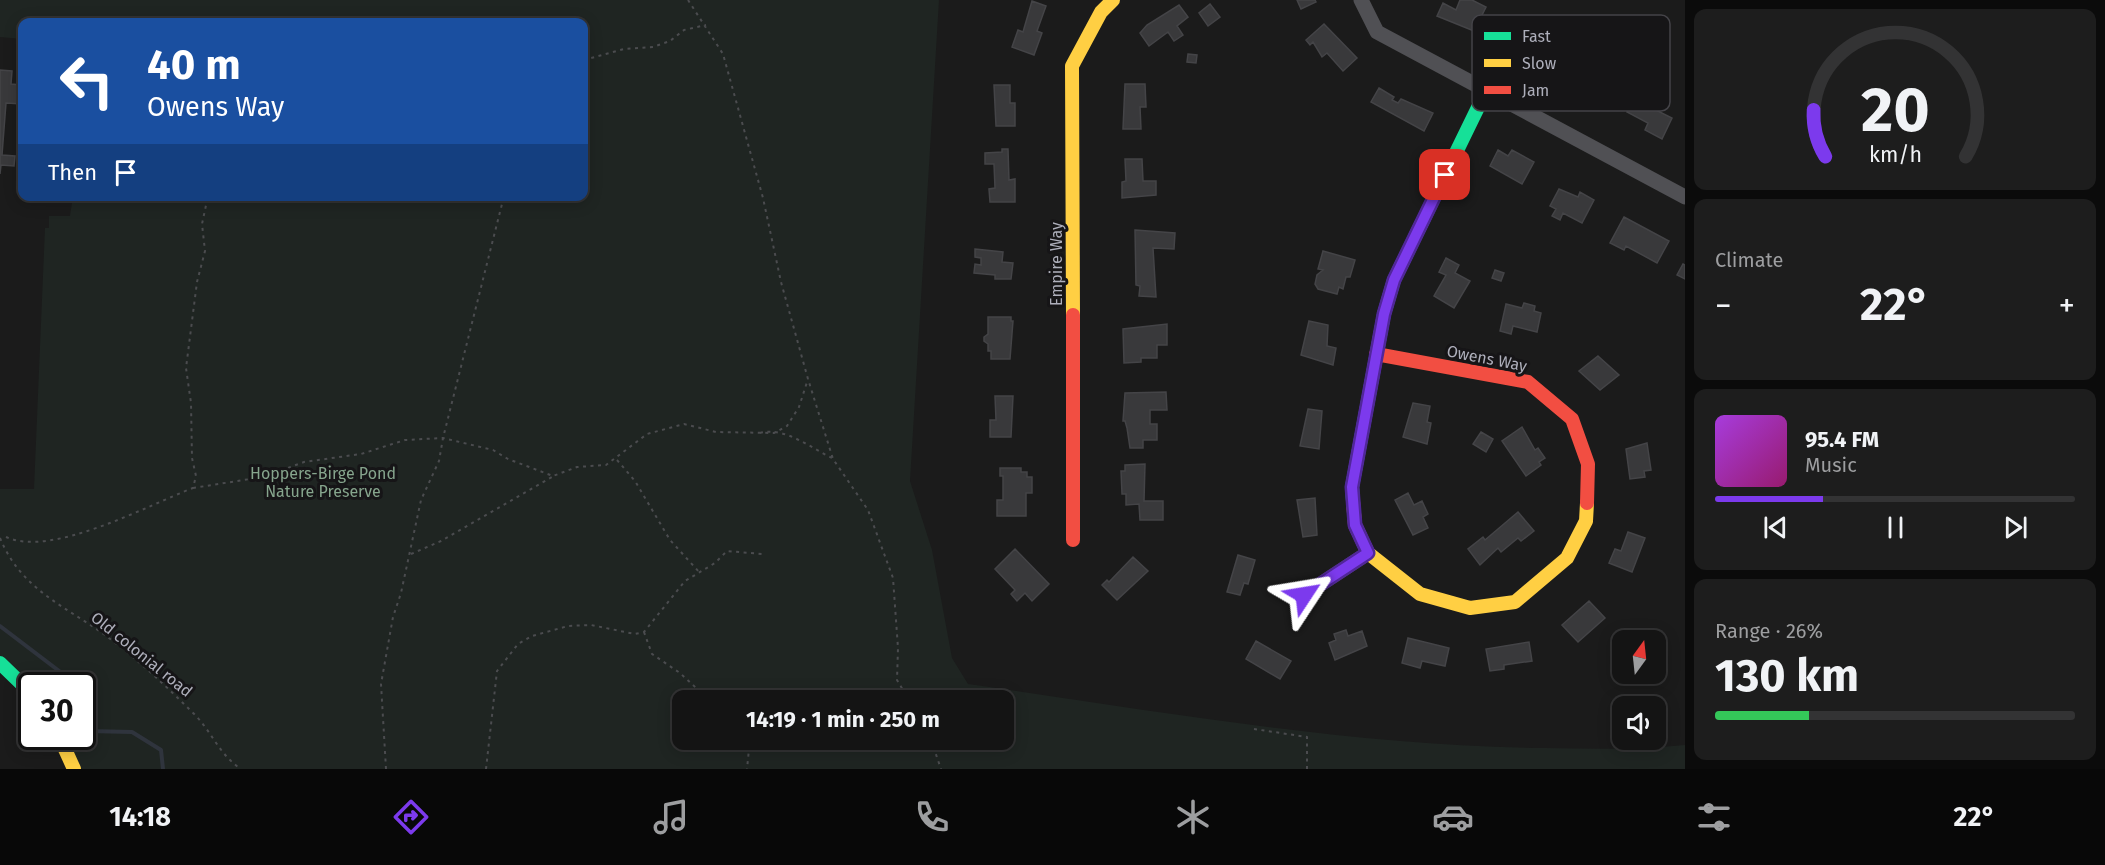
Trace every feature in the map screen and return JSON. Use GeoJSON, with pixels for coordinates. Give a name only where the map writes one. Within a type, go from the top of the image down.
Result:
{"type":"FeatureCollection","features":[{"type":"Feature","properties":{"kind":"street","name":"Empire Way"},"geometry":{"type":"LineString","coordinates":[[1073,540],[1072,66],[1101,12],[1113,0]]}},
{"type":"Feature","properties":{"kind":"street"},"geometry":{"type":"LineString","coordinates":[[1360,0],[1377,32],[1472,83]]}},
{"type":"Feature","properties":{"kind":"street","name":"Owens Way"},"geometry":{"type":"LineString","coordinates":[[1376,354],[1528,382],[1572,419],[1588,464],[1586,521],[1567,558],[1515,602],[1470,608],[1420,594],[1368,553],[1355,525],[1352,487],[1376,354],[1394,280],[1476,111]]}},
{"type":"Feature","properties":{"kind":"street"},"geometry":{"type":"LineString","coordinates":[[1524,111],[1685,197]]}},
{"type":"Feature","properties":{"kind":"street"},"geometry":{"type":"LineString","coordinates":[[1304,595],[1368,553]]}},
{"type":"Feature","properties":{"kind":"street"},"geometry":{"type":"LineString","coordinates":[[0,663],[18,680]]}},
{"type":"Feature","properties":{"kind":"street"},"geometry":{"type":"LineString","coordinates":[[65,750],[74,769]]}},
{"type":"Feature","properties":{"kind":"path"},"geometry":{"type":"LineString","coordinates":[[688,0],[723,54],[763,198],[782,282],[808,379],[833,459],[868,510],[892,578],[898,648],[897,680],[903,690]]}},
{"type":"Feature","properties":{"kind":"path"},"geometry":{"type":"LineString","coordinates":[[588,59],[624,49],[653,47],[670,41],[684,30],[706,25]]}},
{"type":"Feature","properties":{"kind":"path"},"geometry":{"type":"LineString","coordinates":[[193,488],[196,476],[192,458],[191,403],[186,369],[188,343],[205,251],[202,224],[207,201]]}},
{"type":"Feature","properties":{"kind":"path"},"geometry":{"type":"LineString","coordinates":[[386,769],[381,684],[393,617],[411,554],[421,500],[440,461],[443,438],[503,201]]}},
{"type":"Feature","properties":{"kind":"path"},"geometry":{"type":"LineString","coordinates":[[774,433],[787,426],[799,407],[808,379]]}},
{"type":"Feature","properties":{"kind":"path"},"geometry":{"type":"LineString","coordinates":[[411,554],[441,541],[553,476],[577,468],[606,465],[617,460],[647,434],[684,424],[716,432],[774,433],[801,441],[833,459]]}},
{"type":"Feature","properties":{"kind":"path"},"geometry":{"type":"LineString","coordinates":[[6,537],[36,543],[74,536],[131,512],[154,506],[193,488],[263,477],[304,462],[361,454],[405,440],[443,438],[493,450],[508,459],[553,476]]}},
{"type":"Feature","properties":{"kind":"path"},"geometry":{"type":"LineString","coordinates":[[617,460],[635,481],[670,540],[700,573]]}},
{"type":"Feature","properties":{"kind":"path","name":"Old colonial road"},"geometry":{"type":"LineString","coordinates":[[0,538],[7,556],[33,587],[107,637],[158,679],[193,712],[216,740],[227,760],[241,769]]}},
{"type":"Feature","properties":{"kind":"path"},"geometry":{"type":"LineString","coordinates":[[486,769],[497,671],[518,644],[532,636],[568,626],[591,625],[635,634],[644,632],[652,625],[686,580],[700,573],[727,551],[762,554]]}},
{"type":"Feature","properties":{"kind":"path"},"geometry":{"type":"LineString","coordinates":[[644,632],[652,654],[667,662],[699,690]]}},
{"type":"Feature","properties":{"kind":"path"},"geometry":{"type":"LineString","coordinates":[[1254,729],[1307,738],[1307,769]]}},
{"type":"Feature","properties":{"kind":"path"},"geometry":{"type":"LineString","coordinates":[[747,769],[749,750]]}},
{"type":"Feature","properties":{"kind":"path"},"geometry":{"type":"LineString","coordinates":[[934,750],[941,769]]}},
{"type":"Feature","properties":{"kind":"green space","name":"Hoppers-Birge Pond Nature Preserve"},"geometry":{"type":"Polygon","coordinates":[[[0,0],[939,0],[910,481],[932,550],[952,658],[968,684],[1008,690],[672,690],[672,750],[1014,750],[1014,691],[1183,716],[1400,741],[1472,746],[1612,750],[1666,750],[1666,747],[1685,745],[1685,769],[69,769],[61,750],[96,750],[96,672],[18,672],[18,676],[0,663],[0,489],[34,489],[45,228],[49,228],[49,216],[70,216],[72,201],[588,201],[588,18],[18,18],[18,39],[0,37],[0,0]]]}},
{"type":"Feature","properties":{"kind":"building"},"geometry":{"type":"Polygon","coordinates":[[[1297,0],[1315,0],[1316,2],[1301,9],[1297,0]]]}},
{"type":"Feature","properties":{"kind":"building"},"geometry":{"type":"Polygon","coordinates":[[[1460,0],[1472,0],[1486,7],[1482,15],[1472,15],[1472,30],[1437,16],[1443,3],[1456,10],[1460,0]]]}},
{"type":"Feature","properties":{"kind":"building"},"geometry":{"type":"Polygon","coordinates":[[[1032,1],[1046,6],[1037,31],[1042,33],[1034,55],[1012,47],[1018,30],[1023,32],[1032,1]]]}},
{"type":"Feature","properties":{"kind":"building"},"geometry":{"type":"Polygon","coordinates":[[[1210,4],[1220,17],[1208,26],[1199,13],[1210,4]]]}},
{"type":"Feature","properties":{"kind":"building"},"geometry":{"type":"Polygon","coordinates":[[[1179,5],[1188,17],[1177,26],[1183,35],[1174,41],[1168,32],[1149,46],[1140,33],[1147,25],[1179,5]]]}},
{"type":"Feature","properties":{"kind":"building"},"geometry":{"type":"Polygon","coordinates":[[[1324,24],[1357,58],[1343,71],[1327,53],[1322,57],[1313,42],[1310,45],[1306,40],[1324,24]]]}},
{"type":"Feature","properties":{"kind":"building"},"geometry":{"type":"Polygon","coordinates":[[[1188,54],[1197,55],[1196,63],[1187,62],[1188,54]]]}},
{"type":"Feature","properties":{"kind":"building"},"geometry":{"type":"Polygon","coordinates":[[[0,70],[12,71],[11,84],[18,85],[18,104],[6,103],[2,155],[15,156],[14,166],[1,165],[0,174],[0,70]]]}},
{"type":"Feature","properties":{"kind":"building"},"geometry":{"type":"Polygon","coordinates":[[[1125,84],[1145,84],[1146,107],[1140,107],[1141,129],[1123,129],[1125,84]]]}},
{"type":"Feature","properties":{"kind":"building"},"geometry":{"type":"Polygon","coordinates":[[[994,85],[1010,85],[1010,103],[1015,103],[1015,126],[996,126],[994,85]]]}},
{"type":"Feature","properties":{"kind":"building"},"geometry":{"type":"Polygon","coordinates":[[[1379,88],[1394,97],[1392,100],[1398,103],[1401,99],[1433,113],[1424,131],[1371,102],[1379,88]]]}},
{"type":"Feature","properties":{"kind":"building"},"geometry":{"type":"Polygon","coordinates":[[[1658,111],[1672,118],[1662,139],[1645,130],[1648,123],[1627,112],[1658,111]]]}},
{"type":"Feature","properties":{"kind":"building"},"geometry":{"type":"Polygon","coordinates":[[[1002,149],[1008,149],[1009,180],[1015,179],[1015,202],[990,202],[989,189],[995,188],[994,164],[985,164],[985,153],[1002,152],[1002,149]]]}},
{"type":"Feature","properties":{"kind":"building"},"geometry":{"type":"Polygon","coordinates":[[[1498,150],[1508,156],[1512,150],[1534,162],[1522,184],[1490,166],[1498,150]]]}},
{"type":"Feature","properties":{"kind":"building"},"geometry":{"type":"Polygon","coordinates":[[[1125,159],[1142,159],[1143,181],[1156,181],[1156,195],[1122,198],[1122,182],[1126,181],[1125,159]]]}},
{"type":"Feature","properties":{"kind":"building"},"geometry":{"type":"Polygon","coordinates":[[[1559,189],[1578,197],[1580,192],[1594,200],[1582,223],[1563,213],[1560,220],[1552,216],[1556,209],[1550,206],[1559,189]]]}},
{"type":"Feature","properties":{"kind":"building"},"geometry":{"type":"Polygon","coordinates":[[[1624,217],[1669,241],[1657,263],[1626,246],[1624,250],[1610,243],[1624,217]]]}},
{"type":"Feature","properties":{"kind":"building"},"geometry":{"type":"Polygon","coordinates":[[[1135,230],[1175,233],[1174,249],[1153,248],[1156,297],[1139,296],[1140,286],[1136,285],[1135,230]]]}},
{"type":"Feature","properties":{"kind":"building"},"geometry":{"type":"Polygon","coordinates":[[[975,249],[1003,252],[1002,262],[1013,263],[1011,279],[995,279],[995,275],[974,273],[975,264],[981,265],[981,258],[975,257],[975,249]]]}},
{"type":"Feature","properties":{"kind":"building"},"geometry":{"type":"Polygon","coordinates":[[[1323,251],[1355,260],[1350,277],[1346,277],[1343,289],[1339,287],[1337,294],[1318,289],[1315,284],[1317,275],[1323,270],[1318,269],[1323,251]]]}},
{"type":"Feature","properties":{"kind":"building"},"geometry":{"type":"Polygon","coordinates":[[[1446,258],[1459,265],[1455,273],[1470,281],[1454,308],[1434,296],[1446,275],[1439,272],[1446,258]]]}},
{"type":"Feature","properties":{"kind":"building"},"geometry":{"type":"Polygon","coordinates":[[[1683,264],[1685,265],[1685,279],[1677,275],[1683,264]]]}},
{"type":"Feature","properties":{"kind":"building"},"geometry":{"type":"Polygon","coordinates":[[[1495,270],[1504,273],[1501,281],[1492,278],[1495,270]]]}},
{"type":"Feature","properties":{"kind":"building"},"geometry":{"type":"Polygon","coordinates":[[[1524,303],[1535,306],[1534,311],[1541,313],[1537,332],[1513,326],[1511,334],[1500,331],[1506,304],[1522,308],[1524,303]]]}},
{"type":"Feature","properties":{"kind":"building"},"geometry":{"type":"Polygon","coordinates":[[[988,317],[1011,317],[1013,321],[1010,359],[991,359],[991,351],[988,351],[988,344],[984,341],[984,337],[988,334],[988,317]]]}},
{"type":"Feature","properties":{"kind":"building"},"geometry":{"type":"Polygon","coordinates":[[[1309,321],[1328,325],[1327,346],[1336,348],[1333,365],[1301,355],[1309,321]]]}},
{"type":"Feature","properties":{"kind":"building"},"geometry":{"type":"Polygon","coordinates":[[[1167,324],[1167,345],[1157,345],[1157,358],[1141,358],[1141,362],[1124,363],[1123,329],[1167,324]]]}},
{"type":"Feature","properties":{"kind":"building"},"geometry":{"type":"Polygon","coordinates":[[[1598,356],[1619,375],[1600,390],[1579,371],[1598,356]]]}},
{"type":"Feature","properties":{"kind":"building"},"geometry":{"type":"Polygon","coordinates":[[[1166,392],[1167,410],[1150,410],[1150,424],[1157,424],[1157,440],[1143,440],[1143,448],[1130,448],[1127,428],[1123,421],[1125,393],[1166,392]]]}},
{"type":"Feature","properties":{"kind":"building"},"geometry":{"type":"Polygon","coordinates":[[[995,396],[1013,396],[1011,437],[990,437],[990,420],[996,420],[995,396]]]}},
{"type":"Feature","properties":{"kind":"building"},"geometry":{"type":"Polygon","coordinates":[[[1413,403],[1430,406],[1427,422],[1431,423],[1427,444],[1403,437],[1413,403]]]}},
{"type":"Feature","properties":{"kind":"building"},"geometry":{"type":"Polygon","coordinates":[[[1308,409],[1322,411],[1319,449],[1300,446],[1308,409]]]}},
{"type":"Feature","properties":{"kind":"building"},"geometry":{"type":"Polygon","coordinates":[[[1522,427],[1535,450],[1538,448],[1545,458],[1539,462],[1541,465],[1526,476],[1502,441],[1522,427]]]}},
{"type":"Feature","properties":{"kind":"building"},"geometry":{"type":"Polygon","coordinates":[[[1481,432],[1493,439],[1486,452],[1473,444],[1481,432]]]}},
{"type":"Feature","properties":{"kind":"building"},"geometry":{"type":"Polygon","coordinates":[[[1647,443],[1651,470],[1644,471],[1645,477],[1630,479],[1626,449],[1647,443]]]}},
{"type":"Feature","properties":{"kind":"building"},"geometry":{"type":"Polygon","coordinates":[[[1145,464],[1144,501],[1163,501],[1163,520],[1140,520],[1139,504],[1126,505],[1126,494],[1122,494],[1121,471],[1125,471],[1125,465],[1145,464]]]}},
{"type":"Feature","properties":{"kind":"building"},"geometry":{"type":"Polygon","coordinates":[[[1000,468],[1021,468],[1021,472],[1027,472],[1027,477],[1032,477],[1032,493],[1026,493],[1026,516],[997,516],[997,500],[1003,500],[1003,476],[1000,476],[1000,468]]]}},
{"type":"Feature","properties":{"kind":"building"},"geometry":{"type":"Polygon","coordinates":[[[1408,493],[1414,505],[1422,501],[1428,514],[1423,517],[1428,528],[1413,535],[1395,500],[1408,493]]]}},
{"type":"Feature","properties":{"kind":"building"},"geometry":{"type":"Polygon","coordinates":[[[1315,498],[1317,535],[1303,537],[1297,500],[1315,498]]]}},
{"type":"Feature","properties":{"kind":"building"},"geometry":{"type":"Polygon","coordinates":[[[1518,512],[1534,531],[1521,541],[1518,538],[1501,552],[1498,548],[1480,565],[1468,549],[1483,537],[1485,540],[1518,512]]]}},
{"type":"Feature","properties":{"kind":"building"},"geometry":{"type":"Polygon","coordinates":[[[1628,532],[1645,538],[1632,572],[1609,563],[1615,549],[1621,551],[1628,532]]]}},
{"type":"Feature","properties":{"kind":"building"},"geometry":{"type":"Polygon","coordinates":[[[1015,549],[1049,584],[1032,601],[1025,593],[1017,601],[1011,594],[1015,590],[995,569],[1015,549]]]}},
{"type":"Feature","properties":{"kind":"building"},"geometry":{"type":"Polygon","coordinates":[[[1238,555],[1255,560],[1248,584],[1244,583],[1240,595],[1227,592],[1238,555]]]}},
{"type":"Feature","properties":{"kind":"building"},"geometry":{"type":"Polygon","coordinates":[[[1133,557],[1148,571],[1117,600],[1102,585],[1107,580],[1109,582],[1133,557]]]}},
{"type":"Feature","properties":{"kind":"building"},"geometry":{"type":"Polygon","coordinates":[[[1589,601],[1605,618],[1578,642],[1562,625],[1589,601]]]}},
{"type":"Feature","properties":{"kind":"building"},"geometry":{"type":"Polygon","coordinates":[[[1346,630],[1348,636],[1362,631],[1367,646],[1335,660],[1329,643],[1336,640],[1334,634],[1346,630]]]}},
{"type":"Feature","properties":{"kind":"building"},"geometry":{"type":"Polygon","coordinates":[[[1408,638],[1449,648],[1445,666],[1422,661],[1420,668],[1402,663],[1408,638]]]}},
{"type":"Feature","properties":{"kind":"building"},"geometry":{"type":"Polygon","coordinates":[[[1256,641],[1291,661],[1280,679],[1246,659],[1256,641]]]}},
{"type":"Feature","properties":{"kind":"building"},"geometry":{"type":"Polygon","coordinates":[[[1529,642],[1532,661],[1504,665],[1504,669],[1490,671],[1486,649],[1529,642]]]}},
{"type":"Feature","properties":{"kind":"waterway"},"geometry":{"type":"LineString","coordinates":[[0,626],[60,672]]}},
{"type":"Feature","properties":{"kind":"waterway"},"geometry":{"type":"LineString","coordinates":[[96,731],[132,732],[161,750],[163,769]]}},
{"type":"Feature","properties":{"kind":"traffic: fast"},"geometry":{"type":"LineString","coordinates":[[1353,501],[1352,487],[1384,314],[1394,280],[1476,111]]}},
{"type":"Feature","properties":{"kind":"traffic: fast"},"geometry":{"type":"LineString","coordinates":[[0,663],[18,680]]}},
{"type":"Feature","properties":{"kind":"traffic: slow"},"geometry":{"type":"LineString","coordinates":[[1073,315],[1072,66],[1101,12],[1113,0]]}},
{"type":"Feature","properties":{"kind":"traffic: slow"},"geometry":{"type":"LineString","coordinates":[[1353,501],[1355,525],[1368,553],[1420,594],[1470,608],[1515,602],[1567,558],[1586,521],[1587,503]]}},
{"type":"Feature","properties":{"kind":"traffic: slow"},"geometry":{"type":"LineString","coordinates":[[65,750],[74,769]]}},
{"type":"Feature","properties":{"kind":"traffic: jam"},"geometry":{"type":"LineString","coordinates":[[1073,315],[1073,540]]}},
{"type":"Feature","properties":{"kind":"traffic: jam"},"geometry":{"type":"LineString","coordinates":[[1376,354],[1528,382],[1572,419],[1588,464],[1587,503]]}},
{"type":"Feature","properties":{"kind":"route"},"geometry":{"type":"LineString","coordinates":[[1304,595],[1368,553],[1355,525],[1352,487],[1384,314],[1394,280],[1445,175]]}}]}
